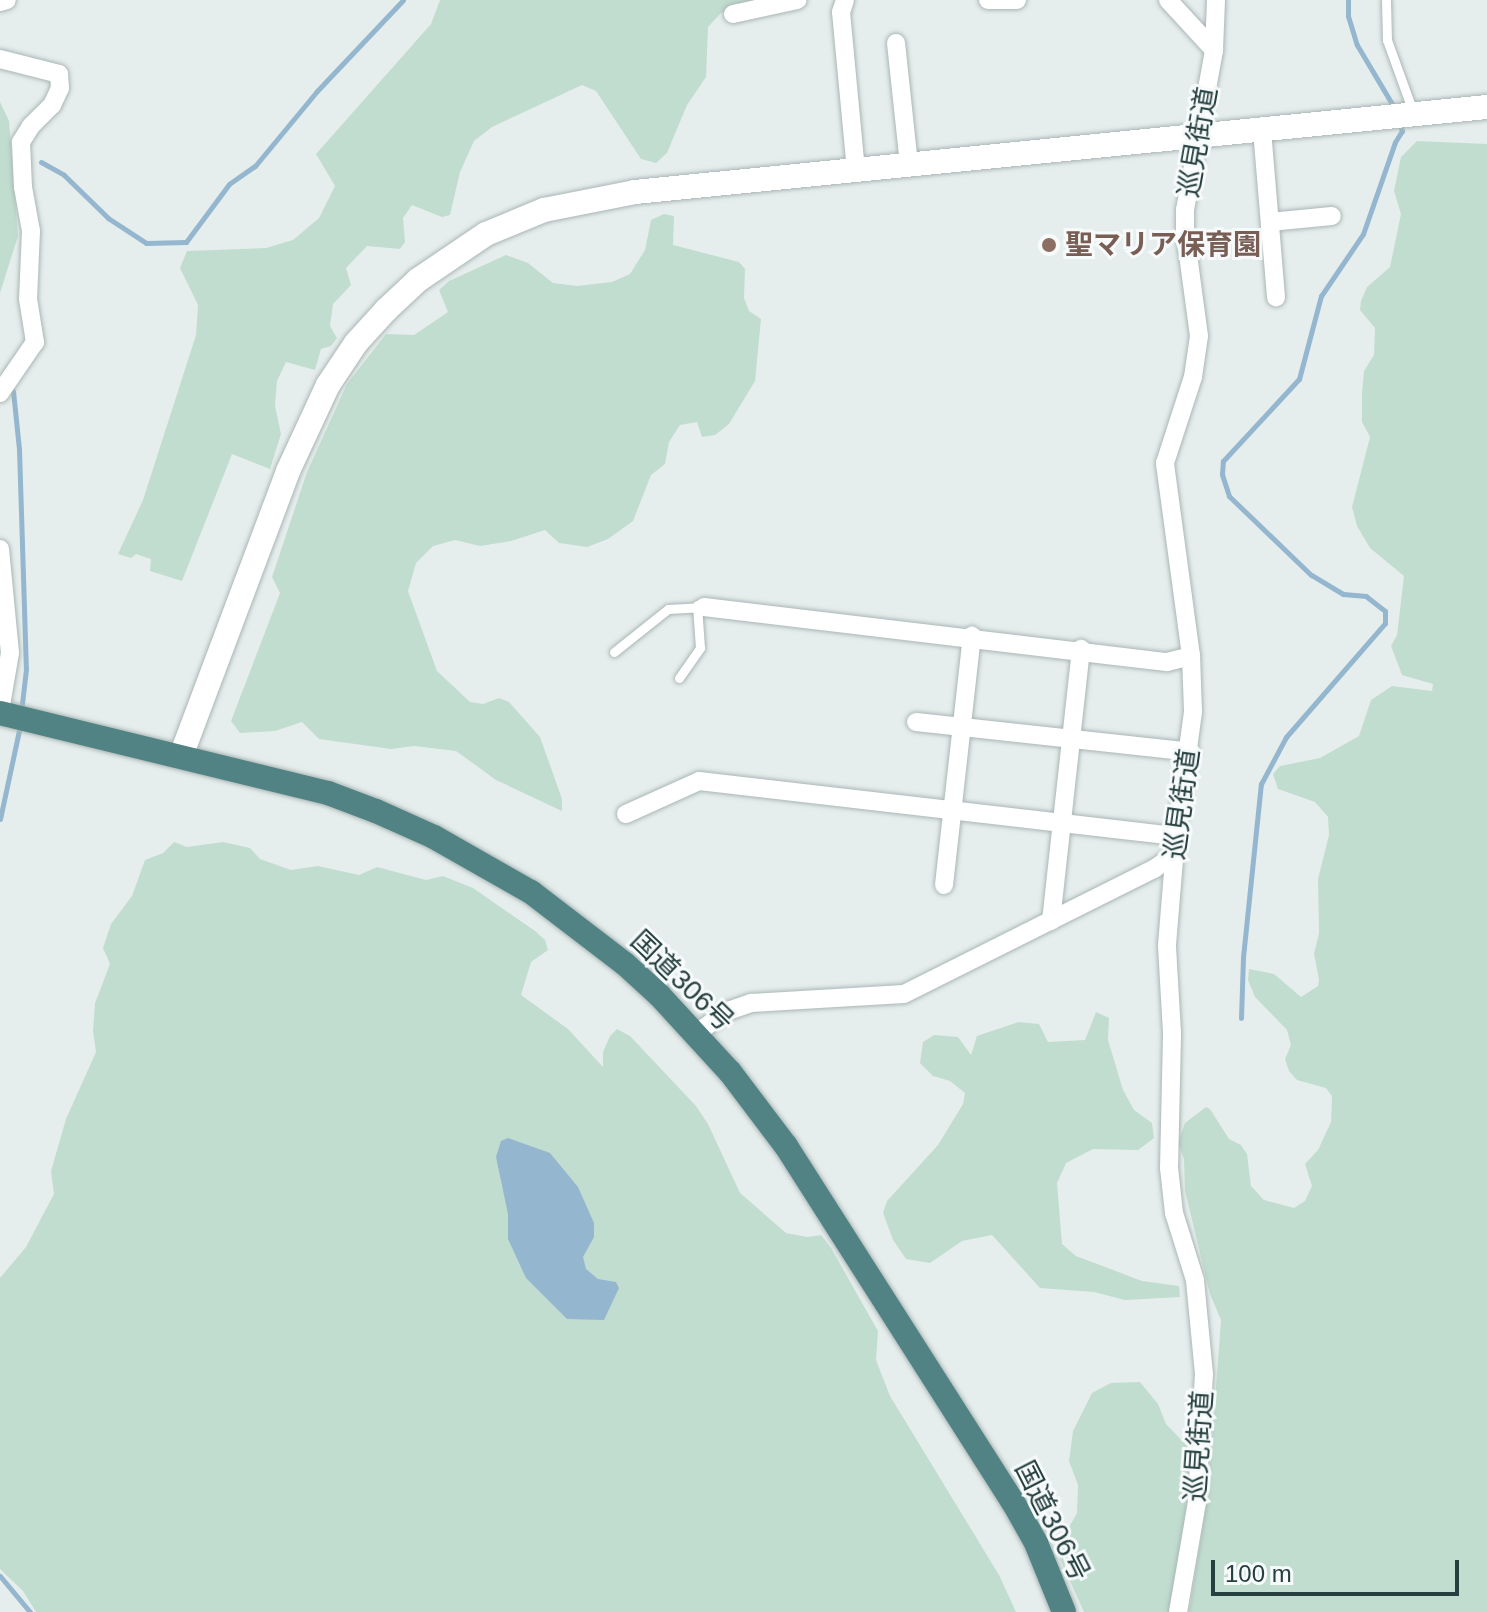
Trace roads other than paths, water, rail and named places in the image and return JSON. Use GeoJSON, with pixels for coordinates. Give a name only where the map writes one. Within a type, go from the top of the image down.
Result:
{"type":"FeatureCollection","features":[{"type":"Feature","properties":{"kind":"highway","name":"国道306号"},"geometry":{"type":"LineString","coordinates":[[0,712],[328,793],[376,811],[470,857],[531,892],[599,942],[696,1034],[786,1146],[1013,1502],[1036,1543],[1064,1612]]}},
{"type":"Feature","properties":{"kind":"street"},"geometry":{"type":"LineString","coordinates":[[0,2],[7,0]]}},
{"type":"Feature","properties":{"kind":"street"},"geometry":{"type":"LineString","coordinates":[[733,14],[797,0]]}},
{"type":"Feature","properties":{"kind":"street"},"geometry":{"type":"LineString","coordinates":[[845,0],[841,12],[856,170]]}},
{"type":"Feature","properties":{"kind":"street"},"geometry":{"type":"LineString","coordinates":[[988,0],[1017,0]]}},
{"type":"Feature","properties":{"kind":"street"},"geometry":{"type":"LineString","coordinates":[[1168,0],[1214,50]]}},
{"type":"Feature","properties":{"kind":"street","name":"巡見街道"},"geometry":{"type":"LineString","coordinates":[[1178,1612],[1197,1502],[1204,1374],[1195,1280],[1170,1189],[1172,1033],[1167,945],[1175,845],[1190,752],[1191,656],[1165,463],[1193,377],[1199,336],[1185,232],[1185,210],[1214,50],[1211,3]]}},
{"type":"Feature","properties":{"kind":"street"},"geometry":{"type":"LineString","coordinates":[[896,43],[909,165]]}},
{"type":"Feature","properties":{"kind":"street"},"geometry":{"type":"LineString","coordinates":[[0,59],[59,74],[60,88],[52,105],[31,126],[21,142],[23,187],[31,231],[28,299],[35,342],[0,393]]}},
{"type":"Feature","properties":{"kind":"street"},"geometry":{"type":"LineString","coordinates":[[181,756],[288,471],[328,385],[356,343],[418,280],[486,234],[544,210],[635,192],[1487,107]]}},
{"type":"Feature","properties":{"kind":"street"},"geometry":{"type":"LineString","coordinates":[[1262,130],[1276,297]]}},
{"type":"Feature","properties":{"kind":"street"},"geometry":{"type":"LineString","coordinates":[[1270,222],[1332,216]]}},
{"type":"Feature","properties":{"kind":"street"},"geometry":{"type":"LineString","coordinates":[[0,549],[10,653],[0,712]]}},
{"type":"Feature","properties":{"kind":"street"},"geometry":{"type":"LineString","coordinates":[[700,606],[1081,649],[1167,662],[1191,656]]}},
{"type":"Feature","properties":{"kind":"street"},"geometry":{"type":"LineString","coordinates":[[944,885],[972,636]]}},
{"type":"Feature","properties":{"kind":"street"},"geometry":{"type":"LineString","coordinates":[[1051,921],[1081,649]]}},
{"type":"Feature","properties":{"kind":"street"},"geometry":{"type":"LineString","coordinates":[[916,722],[1190,752]]}},
{"type":"Feature","properties":{"kind":"street"},"geometry":{"type":"LineString","coordinates":[[626,814],[699,781],[1062,822],[1175,845]]}},
{"type":"Feature","properties":{"kind":"street"},"geometry":{"type":"LineString","coordinates":[[696,1034],[725,1012],[751,1003],[904,994],[1051,921],[1175,845]]}},
{"type":"Feature","properties":{"kind":"lane"},"geometry":{"type":"LineString","coordinates":[[1386,0],[1387,40],[1404,116]]}},
{"type":"Feature","properties":{"kind":"lane"},"geometry":{"type":"LineString","coordinates":[[614,652],[668,609],[700,606],[700,648],[679,678]]}},
{"type":"Feature","properties":{"kind":"water"},"geometry":{"type":"Polygon","coordinates":[[[508,1138],[550,1153],[578,1187],[594,1223],[594,1237],[583,1257],[586,1269],[598,1279],[616,1282],[619,1288],[604,1320],[567,1319],[526,1278],[508,1239],[508,1214],[496,1157],[501,1141],[508,1138]]]}},
{"type":"Feature","properties":{"kind":"waterway"},"geometry":{"type":"LineString","coordinates":[[41,162],[64,175],[108,218],[146,243],[186,242],[229,184],[255,166],[317,91],[403,0]]}},
{"type":"Feature","properties":{"kind":"waterway"},"geometry":{"type":"LineString","coordinates":[[1348,0],[1348,16],[1357,45],[1395,109]]}},
{"type":"Feature","properties":{"kind":"waterway"},"geometry":{"type":"LineString","coordinates":[[1241,1018],[1243,957],[1261,784],[1286,737],[1385,623],[1385,611],[1366,596],[1343,594],[1311,575],[1229,496],[1222,474],[1223,461],[1299,379],[1321,296],[1363,234],[1395,142],[1402,131],[1399,122]]}},
{"type":"Feature","properties":{"kind":"waterway"},"geometry":{"type":"LineString","coordinates":[[13,391],[19,449],[26,669],[21,712]]}},
{"type":"Feature","properties":{"kind":"waterway"},"geometry":{"type":"LineString","coordinates":[[0,819],[20,726]]}},
{"type":"Feature","properties":{"kind":"waterway"},"geometry":{"type":"LineString","coordinates":[[0,1576],[30,1612]]}},
{"type":"Feature","properties":{"kind":"place","name":"聖マリア保育園"},"geometry":{"type":"Point","coordinates":[1049,245]}}]}
